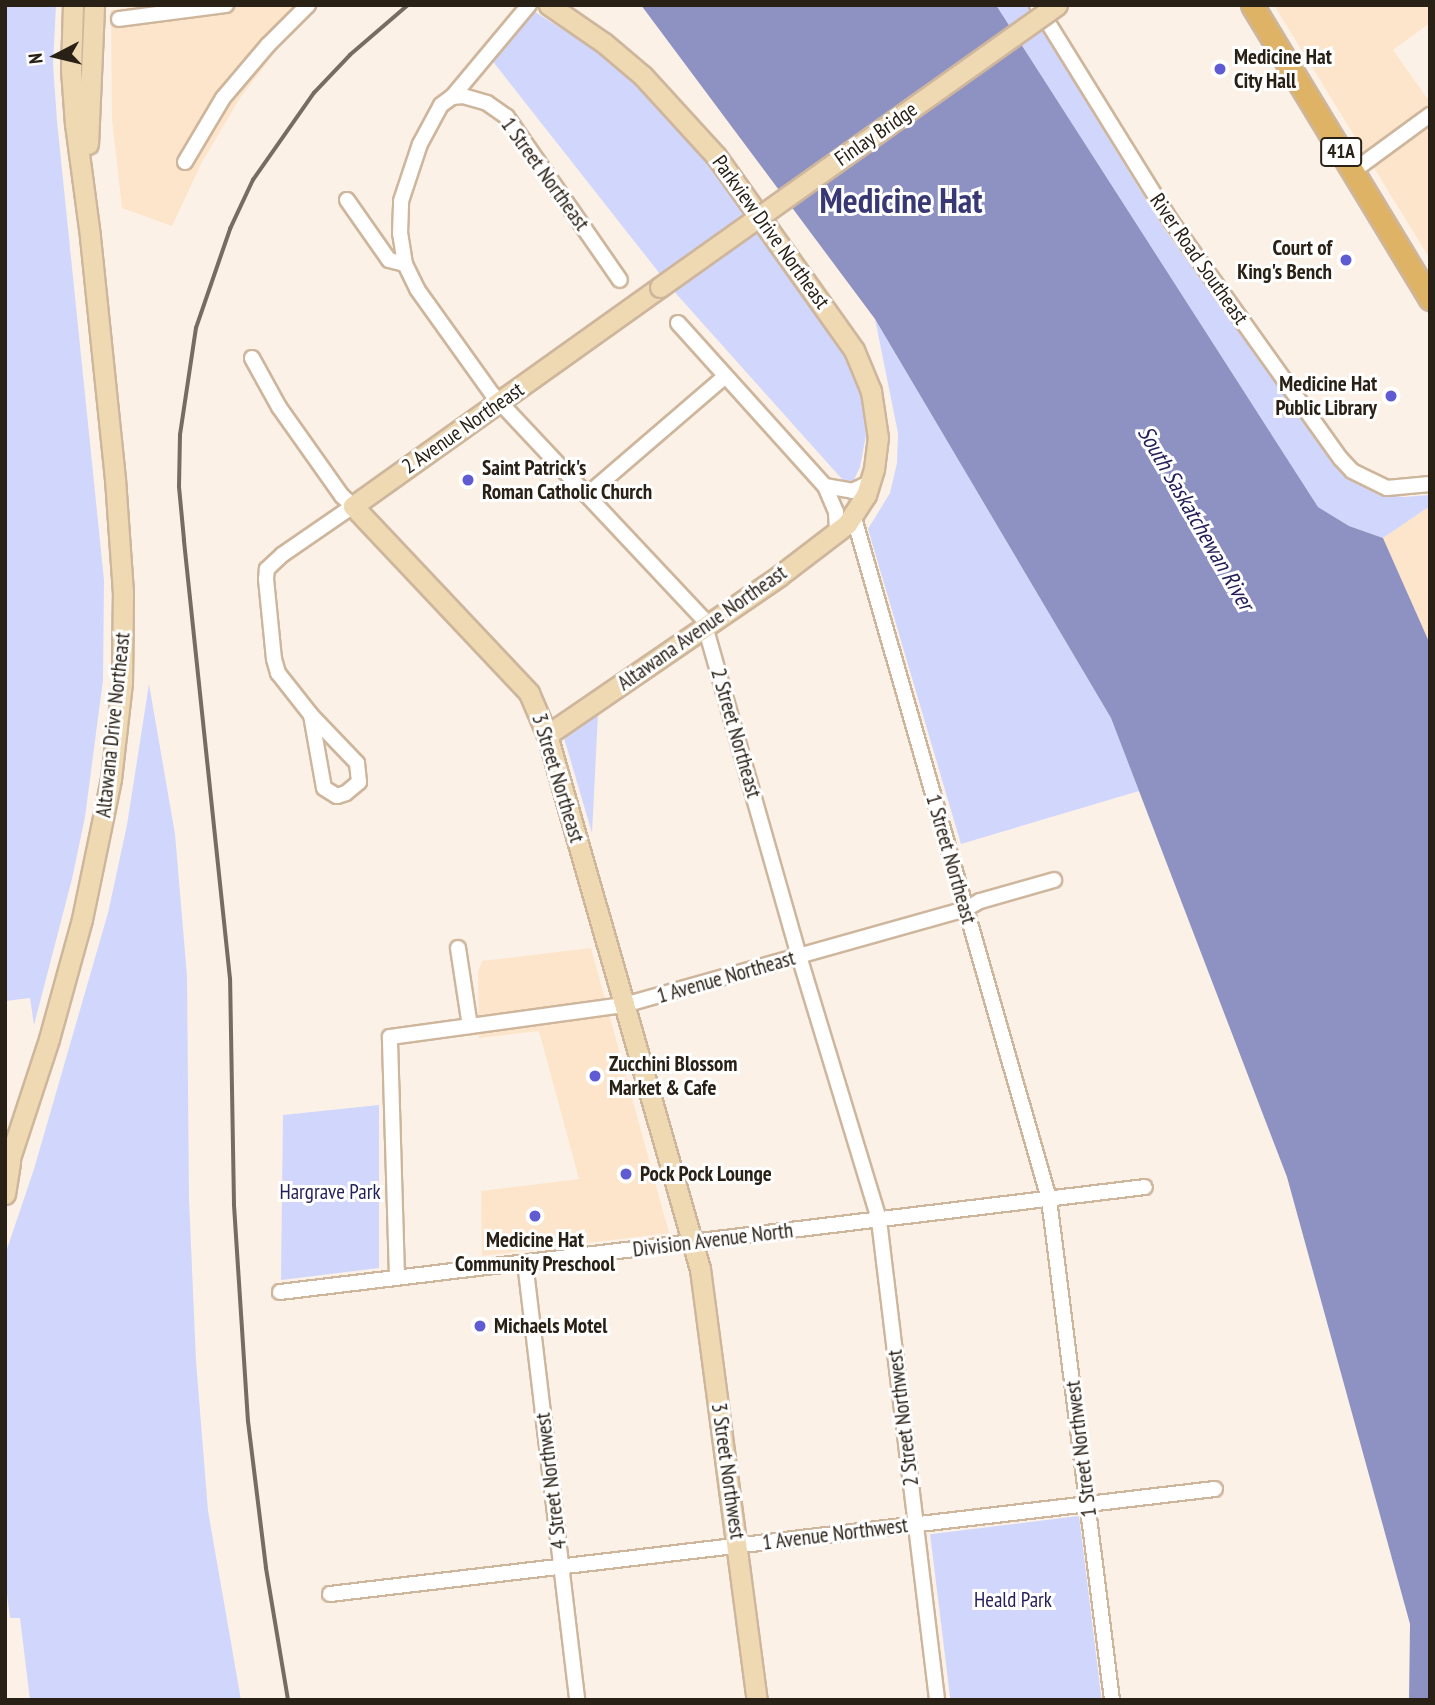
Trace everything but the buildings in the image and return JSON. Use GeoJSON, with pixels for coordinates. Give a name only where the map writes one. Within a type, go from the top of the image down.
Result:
{"type":"FeatureCollection","features":[{"type":"Feature","properties":{"kind":"main road","name":"41A"},"geometry":{"type":"LineString","coordinates":[[1252,5],[1430,299]]}},
{"type":"Feature","properties":{"kind":"street","name":"Altawana Drive Northeast"},"geometry":{"type":"LineString","coordinates":[[5,1194],[8,1167],[49,1040],[88,892],[111,779],[122,683],[123,593],[116,479],[75,124],[71,69],[72,5]]}},
{"type":"Feature","properties":{"kind":"street","name":"Altawana Drive Northeast"},"geometry":{"type":"LineString","coordinates":[[90,236],[88,125],[94,5]]}},
{"type":"Feature","properties":{"kind":"street"},"geometry":{"type":"LineString","coordinates":[[119,19],[226,5]]}},
{"type":"Feature","properties":{"kind":"street"},"geometry":{"type":"LineString","coordinates":[[185,162],[223,98],[268,45],[308,5]]}},
{"type":"Feature","properties":{"kind":"street"},"geometry":{"type":"LineString","coordinates":[[405,264],[399,218],[405,184],[435,114],[529,5]]}},
{"type":"Feature","properties":{"kind":"street","name":"Parkview Drive Northeast"},"geometry":{"type":"LineString","coordinates":[[549,5],[628,62],[683,117],[716,156],[841,329],[864,370],[877,417],[877,454],[870,482],[854,517]]}},
{"type":"Feature","properties":{"kind":"street","name":"River Road Southeast"},"geometry":{"type":"LineString","coordinates":[[1037,5],[1171,221],[1341,459],[1352,471],[1387,488],[1430,484]]}},
{"type":"Feature","properties":{"kind":"street","name":"Finlay Bridge"},"geometry":{"type":"LineString","coordinates":[[660,287],[1057,5]]}},
{"type":"Feature","properties":{"kind":"street","name":"1 Street Northeast"},"geometry":{"type":"LineString","coordinates":[[452,97],[463,96],[487,103],[507,117],[620,280]]}},
{"type":"Feature","properties":{"kind":"street"},"geometry":{"type":"LineString","coordinates":[[1352,172],[1430,115]]}},
{"type":"Feature","properties":{"kind":"street","name":"2 Street Northeast"},"geometry":{"type":"LineString","coordinates":[[347,200],[389,260],[405,264],[417,289],[500,402],[703,619],[799,956],[879,1220]]}},
{"type":"Feature","properties":{"kind":"street","name":"2 Avenue Northeast"},"geometry":{"type":"LineString","coordinates":[[311,715],[278,673],[274,659],[267,569],[660,287]]}},
{"type":"Feature","properties":{"kind":"street"},"geometry":{"type":"LineString","coordinates":[[678,323],[825,486],[834,504],[837,532]]}},
{"type":"Feature","properties":{"kind":"street","name":"3 Street Northeast"},"geometry":{"type":"LineString","coordinates":[[252,358],[279,407],[342,496],[520,683],[538,709],[693,1243]]}},
{"type":"Feature","properties":{"kind":"street"},"geometry":{"type":"LineString","coordinates":[[587,495],[724,377]]}},
{"type":"Feature","properties":{"kind":"street"},"geometry":{"type":"LineString","coordinates":[[825,486],[852,491],[870,482]]}},
{"type":"Feature","properties":{"kind":"street","name":"1 Street Northeast"},"geometry":{"type":"LineString","coordinates":[[854,517],[1049,1199]]}},
{"type":"Feature","properties":{"kind":"street","name":"Altawana Avenue Northeast"},"geometry":{"type":"LineString","coordinates":[[547,735],[706,627],[854,517]]}},
{"type":"Feature","properties":{"kind":"street"},"geometry":{"type":"LineString","coordinates":[[311,715],[357,763],[359,782],[346,793],[337,796],[324,788],[311,715]]}},
{"type":"Feature","properties":{"kind":"street","name":"1 Avenue Northeast"},"geometry":{"type":"LineString","coordinates":[[397,1278],[390,1037],[624,1005],[966,909],[980,901],[1054,880]]}},
{"type":"Feature","properties":{"kind":"street"},"geometry":{"type":"LineString","coordinates":[[457,948],[470,1026]]}},
{"type":"Feature","properties":{"kind":"street","name":"Division Avenue North"},"geometry":{"type":"LineString","coordinates":[[281,1292],[1145,1187]]}},
{"type":"Feature","properties":{"kind":"street","name":"1 Street Northwest"},"geometry":{"type":"LineString","coordinates":[[1049,1199],[1112,1700]]}},
{"type":"Feature","properties":{"kind":"street","name":"2 Street Northwest"},"geometry":{"type":"LineString","coordinates":[[879,1220],[937,1700]]}},
{"type":"Feature","properties":{"kind":"street","name":"3 Street Northwest"},"geometry":{"type":"LineString","coordinates":[[693,1243],[704,1293],[757,1700]]}},
{"type":"Feature","properties":{"kind":"street","name":"4 Street Northwest"},"geometry":{"type":"LineString","coordinates":[[525,1262],[577,1700]]}},
{"type":"Feature","properties":{"kind":"street","name":"1 Avenue Northwest"},"geometry":{"type":"LineString","coordinates":[[330,1594],[1215,1489]]}},
{"type":"Feature","properties":{"kind":"shaded area"},"geometry":{"type":"Polygon","coordinates":[[[152,5],[319,5],[289,34],[240,98],[202,162],[172,226],[122,208],[112,119],[111,10],[152,5]]]}},
{"type":"Feature","properties":{"kind":"shaded area"},"geometry":{"type":"Polygon","coordinates":[[[1274,5],[1430,5],[1430,23],[1393,50],[1427,98],[1430,97],[1430,259],[1274,5]]]}},
{"type":"Feature","properties":{"kind":"shaded area"},"geometry":{"type":"Polygon","coordinates":[[[1430,506],[1430,644],[1383,538],[1430,506]]]}},
{"type":"Feature","properties":{"kind":"shaded area"},"geometry":{"type":"Polygon","coordinates":[[[591,948],[669,1233],[482,1256],[481,1191],[579,1179],[539,1031],[479,1038],[478,972],[482,961],[591,948]]]}},
{"type":"Feature","properties":{"kind":"green space"},"geometry":{"type":"Polygon","coordinates":[[[5,5],[56,5],[53,64],[57,121],[104,580],[103,680],[85,817],[72,879],[34,1025],[30,998],[5,1001],[5,5]]]}},
{"type":"Feature","properties":{"kind":"green space"},"geometry":{"type":"Polygon","coordinates":[[[996,5],[1027,5],[1164,229],[1335,463],[1356,481],[1378,493],[1404,497],[1430,495],[1430,506],[1383,538],[1349,526],[1318,507],[996,5]]]}},
{"type":"Feature","properties":{"kind":"green space"},"geometry":{"type":"Polygon","coordinates":[[[532,10],[595,50],[646,91],[682,128],[853,368],[863,399],[866,435],[860,467],[850,488],[671,288],[491,59],[532,10]]]}},
{"type":"Feature","properties":{"kind":"green space"},"geometry":{"type":"Polygon","coordinates":[[[875,319],[1111,718],[1139,791],[961,844],[868,529],[890,493],[897,463],[898,433],[875,319]]]}},
{"type":"Feature","properties":{"kind":"green space"},"geometry":{"type":"Polygon","coordinates":[[[149,684],[175,834],[187,976],[189,1199],[196,1361],[208,1511],[241,1700],[30,1700],[20,1618],[10,1618],[5,1579],[5,1255],[34,1169],[108,913],[127,825],[149,684]]]}},
{"type":"Feature","properties":{"kind":"green space"},"geometry":{"type":"Polygon","coordinates":[[[598,714],[592,833],[564,738],[598,714]]]}},
{"type":"Feature","properties":{"kind":"green space","name":"Hargrave Park"},"geometry":{"type":"Polygon","coordinates":[[[379,1105],[379,1268],[281,1280],[283,1115],[379,1105]]]}},
{"type":"Feature","properties":{"kind":"green space","name":"Heald Park"},"geometry":{"type":"Polygon","coordinates":[[[1079,1516],[1102,1700],[950,1700],[930,1534],[1079,1516]]]}},
{"type":"Feature","properties":{"kind":"water","name":"South Saskatchewan River"},"geometry":{"type":"Polygon","coordinates":[[[641,5],[996,5],[1318,507],[1349,526],[1383,538],[1430,644],[1430,1700],[1409,1700],[1410,1624],[1287,1177],[1111,718],[875,319],[641,5]]]}},
{"type":"Feature","properties":{"kind":"railway"},"geometry":{"type":"LineString","coordinates":[[288,1700],[266,1568],[248,1422],[234,1204],[230,979],[179,487],[180,435],[196,328],[230,229],[253,180],[314,93],[350,55],[408,5]]}},
{"type":"Feature","properties":{"kind":"place","name":"Medicine Hat City Hall"},"geometry":{"type":"Point","coordinates":[1220,69]}},
{"type":"Feature","properties":{"kind":"place","name":"Court of King's Bench"},"geometry":{"type":"Point","coordinates":[1346,260]}},
{"type":"Feature","properties":{"kind":"place","name":"Medicine Hat Public Library"},"geometry":{"type":"Point","coordinates":[1391,396]}},
{"type":"Feature","properties":{"kind":"place","name":"Saint Patrick's Roman Catholic Church"},"geometry":{"type":"Point","coordinates":[468,480]}},
{"type":"Feature","properties":{"kind":"place","name":"Zucchini Blossom Market & Cafe"},"geometry":{"type":"Point","coordinates":[595,1076]}},
{"type":"Feature","properties":{"kind":"place","name":"Pock Pock Lounge"},"geometry":{"type":"Point","coordinates":[626,1174]}},
{"type":"Feature","properties":{"kind":"place","name":"Medicine Hat Community Preschool"},"geometry":{"type":"Point","coordinates":[535,1216]}},
{"type":"Feature","properties":{"kind":"place","name":"Michaels Motel"},"geometry":{"type":"Point","coordinates":[480,1326]}},
{"type":"Feature","properties":{"kind":"district","name":"Medicine Hat"},"geometry":{"type":"Point","coordinates":[901,200]}}]}
